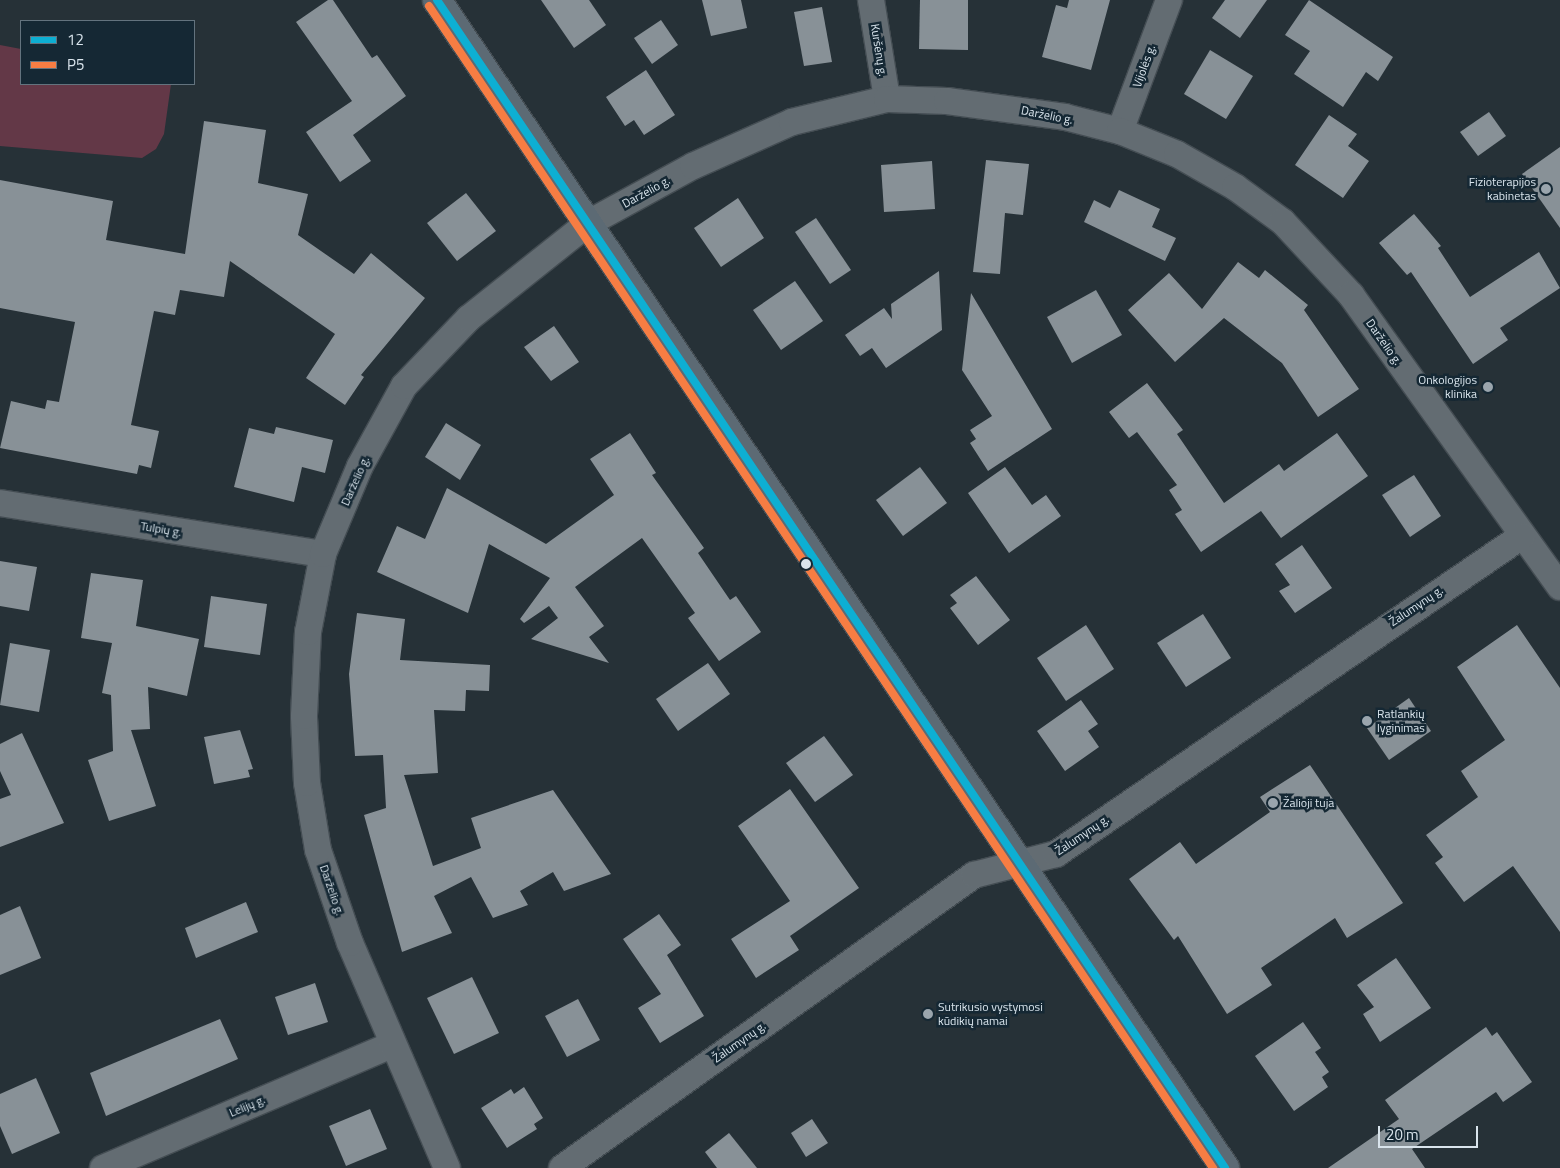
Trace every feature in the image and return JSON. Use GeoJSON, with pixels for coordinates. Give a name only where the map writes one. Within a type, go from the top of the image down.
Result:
{"type":"FeatureCollection","features":[{"type":"Feature","properties":{"kind":"highway"},"geometry":{"type":"LineString","coordinates":[[437,0],[1224,1168]]}},
{"type":"Feature","properties":{"kind":"street","name":"Kuršėnų g."},"geometry":{"type":"LineString","coordinates":[[871,0],[887,99]]}},
{"type":"Feature","properties":{"kind":"street","name":"Vijolės g."},"geometry":{"type":"LineString","coordinates":[[1120,131],[1169,0]]}},
{"type":"Feature","properties":{"kind":"street","name":"Darželio g."},"geometry":{"type":"LineString","coordinates":[[447,1168],[392,1045],[318,850],[308,783],[308,632],[323,554],[360,466],[404,386],[468,318],[587,224],[693,166],[792,122],[887,99],[1007,107],[1120,131],[1177,154],[1235,187],[1283,222],[1351,295],[1560,587]]}},
{"type":"Feature","properties":{"kind":"street","name":"Tulpių g."},"geometry":{"type":"LineString","coordinates":[[0,503],[323,554]]}},
{"type":"Feature","properties":{"kind":"street","name":"Žalumynų g."},"geometry":{"type":"LineString","coordinates":[[562,1168],[974,875],[1056,854],[1522,536]]}},
{"type":"Feature","properties":{"kind":"street","name":"Lelijų g."},"geometry":{"type":"LineString","coordinates":[[102,1168],[392,1045]]}},
{"type":"Feature","properties":{"kind":"shaded area"},"geometry":{"type":"Polygon","coordinates":[[[0,45],[20,49],[20,85],[171,85],[164,134],[156,149],[142,158],[0,146],[0,45]]]}},
{"type":"Feature","properties":{"kind":"building"},"geometry":{"type":"Polygon","coordinates":[[[328,0],[333,0],[372,58],[377,55],[406,96],[353,135],[371,161],[340,182],[306,132],[352,101],[296,22],[328,0]]]}},
{"type":"Feature","properties":{"kind":"building"},"geometry":{"type":"Polygon","coordinates":[[[541,0],[589,0],[606,25],[574,48],[541,0]]]}},
{"type":"Feature","properties":{"kind":"building"},"geometry":{"type":"Polygon","coordinates":[[[702,0],[741,0],[747,28],[711,36],[702,0]]]}},
{"type":"Feature","properties":{"kind":"building"},"geometry":{"type":"Polygon","coordinates":[[[920,0],[968,0],[968,50],[919,49],[920,0]]]}},
{"type":"Feature","properties":{"kind":"building"},"geometry":{"type":"Polygon","coordinates":[[[1069,0],[1110,0],[1091,70],[1042,57],[1056,5],[1067,8],[1069,0]]]}},
{"type":"Feature","properties":{"kind":"building"},"geometry":{"type":"Polygon","coordinates":[[[1225,0],[1267,0],[1240,38],[1212,18],[1225,0]]]}},
{"type":"Feature","properties":{"kind":"building"},"geometry":{"type":"Polygon","coordinates":[[[1309,0],[1393,57],[1378,81],[1366,72],[1343,107],[1294,74],[1310,51],[1285,35],[1309,0]]]}},
{"type":"Feature","properties":{"kind":"building"},"geometry":{"type":"Polygon","coordinates":[[[822,7],[832,62],[804,66],[794,12],[822,7]]]}},
{"type":"Feature","properties":{"kind":"building"},"geometry":{"type":"Polygon","coordinates":[[[661,20],[678,45],[652,64],[634,38],[661,20]]]}},
{"type":"Feature","properties":{"kind":"building"},"geometry":{"type":"Polygon","coordinates":[[[1210,50],[1253,76],[1226,119],[1184,94],[1210,50]]]}},
{"type":"Feature","properties":{"kind":"building"},"geometry":{"type":"Polygon","coordinates":[[[646,70],[675,115],[644,135],[634,120],[625,126],[606,97],[646,70]]]}},
{"type":"Feature","properties":{"kind":"building"},"geometry":{"type":"Polygon","coordinates":[[[1489,112],[1506,136],[1478,156],[1460,132],[1489,112]]]}},
{"type":"Feature","properties":{"kind":"building"},"geometry":{"type":"Polygon","coordinates":[[[1329,115],[1357,134],[1348,146],[1369,161],[1343,198],[1295,165],[1329,115]]]}},
{"type":"Feature","properties":{"kind":"building"},"geometry":{"type":"Polygon","coordinates":[[[204,121],[266,130],[258,183],[308,194],[298,235],[354,274],[371,253],[425,298],[361,375],[364,377],[345,405],[306,378],[335,334],[230,261],[224,297],[180,290],[175,315],[154,311],[131,425],[159,431],[151,468],[139,465],[137,474],[0,448],[11,401],[45,409],[47,400],[59,402],[75,322],[0,308],[0,180],[113,201],[106,240],[185,254],[204,121]]]}},
{"type":"Feature","properties":{"kind":"building","name":"Fizioterapijos kabinetas"},"geometry":{"type":"Polygon","coordinates":[[[1560,147],[1560,228],[1522,174],[1560,147]]]}},
{"type":"Feature","properties":{"kind":"building"},"geometry":{"type":"Polygon","coordinates":[[[986,160],[1029,164],[1023,215],[1005,213],[1000,274],[973,272],[986,160]]]}},
{"type":"Feature","properties":{"kind":"building"},"geometry":{"type":"Polygon","coordinates":[[[932,161],[935,209],[884,212],[881,165],[932,161]]]}},
{"type":"Feature","properties":{"kind":"building"},"geometry":{"type":"Polygon","coordinates":[[[1119,190],[1160,209],[1152,227],[1176,238],[1165,261],[1084,222],[1094,200],[1110,208],[1119,190]]]}},
{"type":"Feature","properties":{"kind":"building"},"geometry":{"type":"Polygon","coordinates":[[[466,193],[496,231],[457,261],[427,223],[466,193]]]}},
{"type":"Feature","properties":{"kind":"building"},"geometry":{"type":"Polygon","coordinates":[[[738,198],[764,238],[721,267],[694,228],[738,198]]]}},
{"type":"Feature","properties":{"kind":"building"},"geometry":{"type":"Polygon","coordinates":[[[1414,214],[1441,246],[1438,248],[1470,297],[1539,252],[1560,288],[1500,328],[1508,340],[1473,364],[1411,272],[1407,275],[1379,243],[1414,214]]]}},
{"type":"Feature","properties":{"kind":"building"},"geometry":{"type":"Polygon","coordinates":[[[816,218],[851,270],[830,284],[795,232],[816,218]]]}},
{"type":"Feature","properties":{"kind":"building"},"geometry":{"type":"Polygon","coordinates":[[[1238,262],[1259,278],[1265,270],[1308,305],[1304,310],[1359,389],[1318,417],[1282,363],[1224,318],[1175,362],[1128,310],[1169,273],[1202,309],[1238,262]]]}},
{"type":"Feature","properties":{"kind":"building"},"geometry":{"type":"Polygon","coordinates":[[[939,271],[942,330],[886,368],[872,348],[860,356],[845,335],[884,308],[892,319],[891,304],[939,271]]]}},
{"type":"Feature","properties":{"kind":"building"},"geometry":{"type":"Polygon","coordinates":[[[795,281],[823,321],[781,350],[753,310],[795,281]]]}},
{"type":"Feature","properties":{"kind":"building"},"geometry":{"type":"Polygon","coordinates":[[[1096,290],[1122,335],[1072,363],[1047,317],[1096,290]]]}},
{"type":"Feature","properties":{"kind":"building"},"geometry":{"type":"Polygon","coordinates":[[[971,293],[1052,429],[988,471],[970,443],[976,439],[970,430],[992,416],[962,370],[971,293]]]}},
{"type":"Feature","properties":{"kind":"building"},"geometry":{"type":"Polygon","coordinates":[[[554,326],[579,362],[551,381],[524,347],[554,326]]]}},
{"type":"Feature","properties":{"kind":"building"},"geometry":{"type":"Polygon","coordinates":[[[1147,383],[1183,430],[1177,434],[1224,503],[1279,464],[1284,471],[1337,433],[1368,476],[1281,538],[1261,511],[1201,552],[1175,514],[1182,510],[1169,490],[1177,485],[1137,432],[1129,438],[1109,412],[1147,383]]]}},
{"type":"Feature","properties":{"kind":"building"},"geometry":{"type":"Polygon","coordinates":[[[446,423],[481,445],[460,480],[425,457],[446,423]]]}},
{"type":"Feature","properties":{"kind":"building"},"geometry":{"type":"Polygon","coordinates":[[[276,427],[333,440],[325,473],[302,467],[294,502],[234,487],[249,428],[274,434],[276,427]]]}},
{"type":"Feature","properties":{"kind":"building"},"geometry":{"type":"Polygon","coordinates":[[[630,433],[656,473],[652,475],[704,548],[698,553],[730,600],[736,596],[761,632],[719,661],[688,618],[695,613],[642,538],[575,587],[604,626],[589,637],[609,663],[531,639],[558,618],[549,606],[524,623],[520,619],[550,578],[489,544],[468,613],[377,572],[397,526],[425,539],[447,488],[546,544],[614,495],[590,459],[630,433]]]}},
{"type":"Feature","properties":{"kind":"building"},"geometry":{"type":"Polygon","coordinates":[[[920,467],[947,503],[903,536],[876,500],[920,467]]]}},
{"type":"Feature","properties":{"kind":"building"},"geometry":{"type":"Polygon","coordinates":[[[1005,467],[1032,505],[1046,495],[1061,516],[1009,553],[968,493],[1005,467]]]}},
{"type":"Feature","properties":{"kind":"building"},"geometry":{"type":"Polygon","coordinates":[[[1414,475],[1441,516],[1410,537],[1382,495],[1414,475]]]}},
{"type":"Feature","properties":{"kind":"building"},"geometry":{"type":"Polygon","coordinates":[[[1302,545],[1332,588],[1295,613],[1279,591],[1290,585],[1275,564],[1302,545]]]}},
{"type":"Feature","properties":{"kind":"building"},"geometry":{"type":"Polygon","coordinates":[[[0,561],[37,567],[29,611],[0,606],[0,561]]]}},
{"type":"Feature","properties":{"kind":"building"},"geometry":{"type":"Polygon","coordinates":[[[91,573],[143,580],[136,626],[199,639],[187,696],[148,687],[150,729],[131,730],[156,806],[109,821],[88,760],[113,751],[111,695],[102,693],[112,643],[81,638],[91,573]]]}},
{"type":"Feature","properties":{"kind":"building"},"geometry":{"type":"Polygon","coordinates":[[[976,576],[1010,620],[978,645],[950,608],[957,603],[950,595],[976,576]]]}},
{"type":"Feature","properties":{"kind":"building"},"geometry":{"type":"Polygon","coordinates":[[[211,596],[267,604],[260,655],[204,647],[211,596]]]}},
{"type":"Feature","properties":{"kind":"building"},"geometry":{"type":"Polygon","coordinates":[[[357,613],[405,619],[400,660],[490,665],[489,691],[466,690],[465,711],[434,710],[438,773],[404,775],[433,866],[481,848],[471,818],[553,790],[611,874],[564,891],[553,872],[520,891],[528,905],[493,918],[471,877],[434,896],[452,933],[402,952],[364,815],[386,808],[383,755],[355,756],[349,674],[357,613]]]}},
{"type":"Feature","properties":{"kind":"building"},"geometry":{"type":"Polygon","coordinates":[[[1203,614],[1231,658],[1186,687],[1157,643],[1203,614]]]}},
{"type":"Feature","properties":{"kind":"building"},"geometry":{"type":"Polygon","coordinates":[[[1086,625],[1114,669],[1066,701],[1037,658],[1086,625]]]}},
{"type":"Feature","properties":{"kind":"building"},"geometry":{"type":"Polygon","coordinates":[[[1517,625],[1560,688],[1560,932],[1513,866],[1464,902],[1435,863],[1443,857],[1426,835],[1478,797],[1461,771],[1505,740],[1457,667],[1517,625]]]}},
{"type":"Feature","properties":{"kind":"building"},"geometry":{"type":"Polygon","coordinates":[[[10,643],[50,650],[39,712],[0,705],[10,643]]]}},
{"type":"Feature","properties":{"kind":"building"},"geometry":{"type":"Polygon","coordinates":[[[708,663],[730,694],[678,731],[656,699],[708,663]]]}},
{"type":"Feature","properties":{"kind":"building"},"geometry":{"type":"Polygon","coordinates":[[[1409,698],[1431,731],[1389,760],[1367,728],[1409,698]]]}},
{"type":"Feature","properties":{"kind":"building"},"geometry":{"type":"Polygon","coordinates":[[[1081,700],[1098,724],[1088,731],[1099,747],[1065,771],[1037,731],[1081,700]]]}},
{"type":"Feature","properties":{"kind":"building"},"geometry":{"type":"Polygon","coordinates":[[[240,730],[253,769],[248,770],[250,777],[214,784],[204,737],[240,730]]]}},
{"type":"Feature","properties":{"kind":"building"},"geometry":{"type":"Polygon","coordinates":[[[22,733],[64,823],[0,847],[0,799],[11,795],[0,771],[0,744],[22,733]]]}},
{"type":"Feature","properties":{"kind":"building"},"geometry":{"type":"Polygon","coordinates":[[[824,736],[853,775],[815,802],[786,763],[824,736]]]}},
{"type":"Feature","properties":{"kind":"building"},"geometry":{"type":"Polygon","coordinates":[[[1310,765],[1403,903],[1347,938],[1335,918],[1261,968],[1272,985],[1227,1014],[1178,936],[1174,940],[1129,879],[1180,842],[1196,864],[1270,812],[1260,797],[1310,765]]]}},
{"type":"Feature","properties":{"kind":"building"},"geometry":{"type":"Polygon","coordinates":[[[790,789],[859,888],[790,936],[799,950],[756,978],[731,939],[790,901],[738,826],[790,789]]]}},
{"type":"Feature","properties":{"kind":"building"},"geometry":{"type":"Polygon","coordinates":[[[246,902],[258,932],[196,958],[185,928],[246,902]]]}},
{"type":"Feature","properties":{"kind":"building"},"geometry":{"type":"Polygon","coordinates":[[[20,906],[41,958],[0,975],[0,915],[20,906]]]}},
{"type":"Feature","properties":{"kind":"building"},"geometry":{"type":"Polygon","coordinates":[[[659,914],[681,945],[667,955],[704,1016],[660,1043],[638,1008],[661,994],[623,939],[659,914]]]}},
{"type":"Feature","properties":{"kind":"building"},"geometry":{"type":"Polygon","coordinates":[[[1396,958],[1431,1008],[1380,1042],[1363,1014],[1374,1007],[1357,985],[1396,958]]]}},
{"type":"Feature","properties":{"kind":"building"},"geometry":{"type":"Polygon","coordinates":[[[472,977],[499,1033],[454,1054],[427,998],[472,977]]]}},
{"type":"Feature","properties":{"kind":"building"},"geometry":{"type":"Polygon","coordinates":[[[315,983],[328,1022],[288,1035],[275,997],[315,983]]]}},
{"type":"Feature","properties":{"kind":"building"},"geometry":{"type":"Polygon","coordinates":[[[578,999],[600,1040],[567,1057],[545,1016],[578,999]]]}},
{"type":"Feature","properties":{"kind":"building"},"geometry":{"type":"Polygon","coordinates":[[[220,1019],[238,1059],[106,1116],[90,1073],[220,1019]]]}},
{"type":"Feature","properties":{"kind":"building"},"geometry":{"type":"Polygon","coordinates":[[[1303,1022],[1321,1048],[1315,1052],[1329,1072],[1322,1077],[1328,1087],[1294,1111],[1255,1056],[1303,1022]]]}},
{"type":"Feature","properties":{"kind":"building"},"geometry":{"type":"Polygon","coordinates":[[[1486,1027],[1492,1036],[1497,1032],[1532,1082],[1503,1102],[1496,1092],[1412,1149],[1425,1168],[1328,1168],[1399,1119],[1385,1100],[1486,1027]]]}},
{"type":"Feature","properties":{"kind":"building"},"geometry":{"type":"Polygon","coordinates":[[[36,1078],[60,1133],[12,1154],[0,1126],[0,1094],[36,1078]]]}},
{"type":"Feature","properties":{"kind":"building"},"geometry":{"type":"Polygon","coordinates":[[[524,1087],[543,1118],[534,1124],[537,1129],[507,1148],[481,1108],[511,1089],[514,1094],[524,1087]]]}},
{"type":"Feature","properties":{"kind":"building"},"geometry":{"type":"Polygon","coordinates":[[[370,1109],[387,1149],[346,1166],[329,1126],[370,1109]]]}},
{"type":"Feature","properties":{"kind":"building"},"geometry":{"type":"Polygon","coordinates":[[[812,1119],[828,1143],[806,1157],[791,1133],[812,1119]]]}},
{"type":"Feature","properties":{"kind":"building"},"geometry":{"type":"Polygon","coordinates":[[[729,1133],[757,1168],[717,1168],[705,1152],[729,1133]]]}},
{"type":"Feature","properties":{"kind":"transit line","name":"12"},"geometry":{"type":"LineString","coordinates":[[437,0],[1225,1168]]}},
{"type":"Feature","properties":{"kind":"transit line","name":"P5"},"geometry":{"type":"LineString","coordinates":[[429,6],[1213,1168]]}},
{"type":"Feature","properties":{"kind":"place","name":"Fizioterapijos kabinetas"},"geometry":{"type":"Point","coordinates":[1546,189]}},
{"type":"Feature","properties":{"kind":"place","name":"Onkologijos klinika"},"geometry":{"type":"Point","coordinates":[1488,387]}},
{"type":"Feature","properties":{"kind":"place","name":"Ratlankių lyginimas"},"geometry":{"type":"Point","coordinates":[1367,721]}},
{"type":"Feature","properties":{"kind":"place","name":"Žalioji tuja"},"geometry":{"type":"Point","coordinates":[1273,803]}},
{"type":"Feature","properties":{"kind":"place","name":"Sutrikusio vystymosi kūdikių namai"},"geometry":{"type":"Point","coordinates":[928,1014]}}]}
